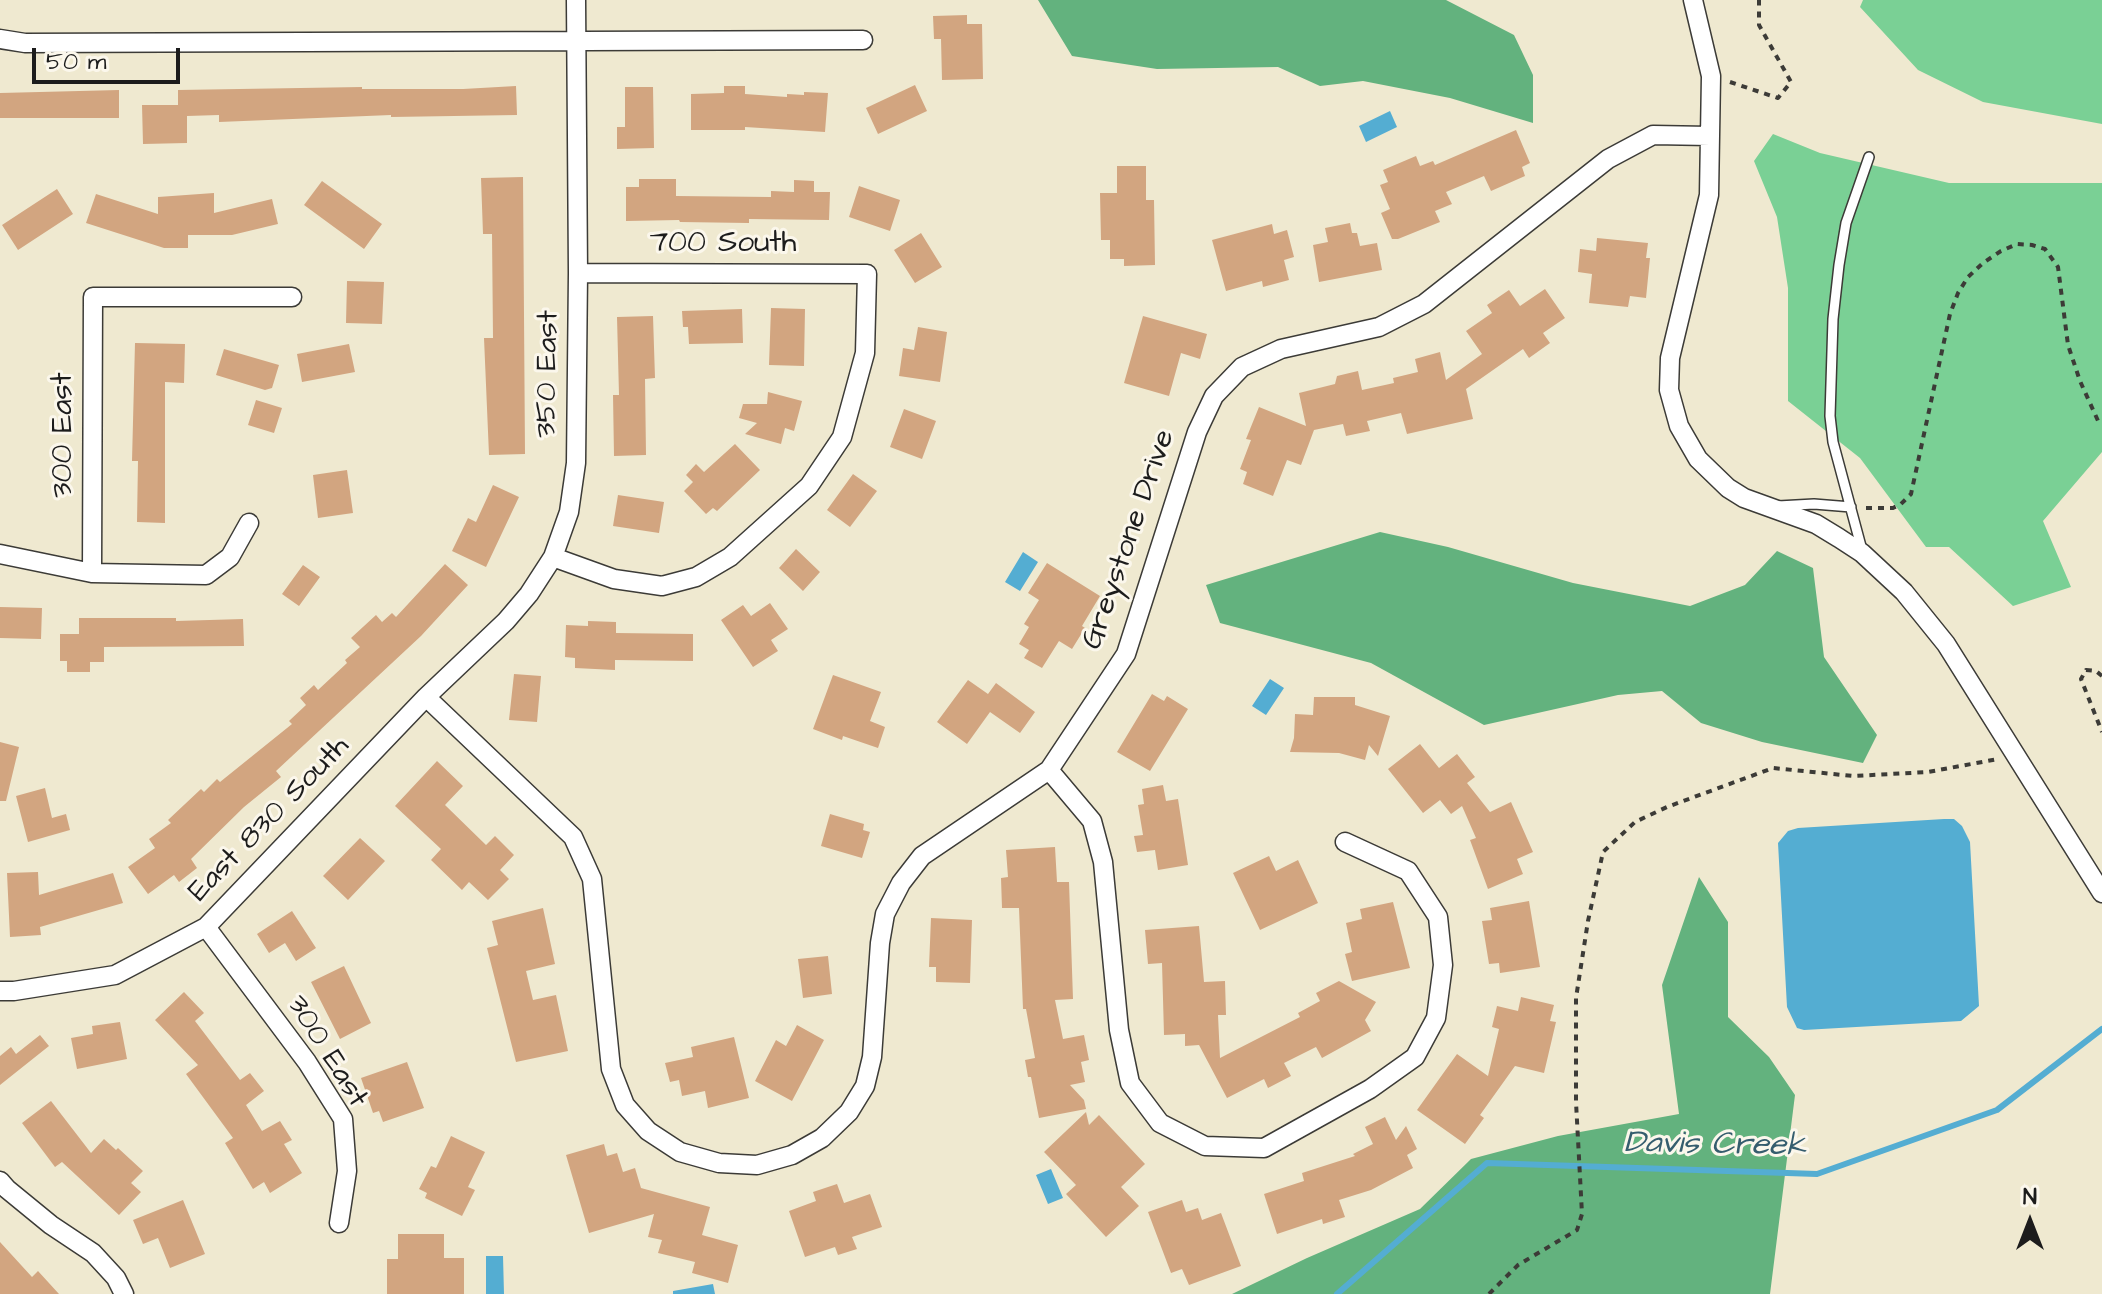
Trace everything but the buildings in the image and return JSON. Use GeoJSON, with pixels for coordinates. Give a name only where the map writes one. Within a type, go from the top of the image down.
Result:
{"type":"FeatureCollection","features":[{"type":"Feature","properties":{"kind":"street","name":"350 East"},"geometry":{"type":"LineString","coordinates":[[426,697],[506,621],[529,594],[553,557],[569,512],[576,463],[576,0]]}},
{"type":"Feature","properties":{"kind":"street"},"geometry":{"type":"LineString","coordinates":[[1693,0],[1711,76],[1709,195],[1670,358],[1669,390],[1673,411],[1687,444],[1728,488],[1744,498],[1816,524],[1862,553],[1904,592],[1946,644],[2102,893]]}},
{"type":"Feature","properties":{"kind":"street"},"geometry":{"type":"LineString","coordinates":[[0,39],[25,43],[863,40]]}},
{"type":"Feature","properties":{"kind":"street","name":"Greystone Drive"},"geometry":{"type":"LineString","coordinates":[[426,697],[573,837],[592,879],[611,1069],[625,1105],[648,1131],[680,1152],[719,1163],[757,1165],[792,1155],[822,1138],[849,1112],[865,1086],[872,1057],[885,914],[901,883],[922,856],[1049,770],[1126,654],[1197,432],[1214,396],[1242,367],[1281,349],[1379,327],[1424,304],[1608,159],[1653,135],[1710,136]]}},
{"type":"Feature","properties":{"kind":"street","name":"700 South"},"geometry":{"type":"LineString","coordinates":[[553,557],[614,579],[662,586],[696,577],[730,557],[809,486],[842,437],[865,353],[867,274],[578,273]]}},
{"type":"Feature","properties":{"kind":"street","name":"300 East"},"geometry":{"type":"LineString","coordinates":[[92,573],[93,297],[292,297]]}},
{"type":"Feature","properties":{"kind":"street"},"geometry":{"type":"LineString","coordinates":[[0,554],[92,573],[206,575],[230,557],[249,523]]}},
{"type":"Feature","properties":{"kind":"street","name":"East 830 South"},"geometry":{"type":"LineString","coordinates":[[0,991],[115,975],[206,927],[426,697]]}},
{"type":"Feature","properties":{"kind":"street"},"geometry":{"type":"LineString","coordinates":[[1049,770],[1092,821],[1103,862],[1119,1030],[1130,1083],[1160,1123],[1205,1146],[1264,1148],[1370,1089],[1415,1057],[1436,1018],[1443,965],[1438,917],[1408,871],[1345,842]]}},
{"type":"Feature","properties":{"kind":"street","name":"300 East"},"geometry":{"type":"LineString","coordinates":[[206,927],[307,1062],[343,1119],[347,1171],[339,1223]]}},
{"type":"Feature","properties":{"kind":"street"},"geometry":{"type":"LineString","coordinates":[[0,1181],[51,1225],[93,1253],[116,1278],[124,1294]]}},
{"type":"Feature","properties":{"kind":"lane"},"geometry":{"type":"LineString","coordinates":[[1862,553],[1833,442],[1830,416],[1833,319],[1846,223],[1869,157]]}},
{"type":"Feature","properties":{"kind":"lane"},"geometry":{"type":"LineString","coordinates":[[1767,506],[1814,504],[1851,507]]}},
{"type":"Feature","properties":{"kind":"path"},"geometry":{"type":"LineString","coordinates":[[1711,76],[1778,98],[1791,82],[1759,25],[1759,0]]}},
{"type":"Feature","properties":{"kind":"path"},"geometry":{"type":"LineString","coordinates":[[1851,507],[1893,508],[1911,494],[1950,314],[1958,293],[1968,277],[1983,263],[2017,244],[2045,249],[2058,267],[2068,345],[2099,423]]}},
{"type":"Feature","properties":{"kind":"path"},"geometry":{"type":"LineString","coordinates":[[2102,676],[2096,671],[2086,670],[2081,679],[2102,732]]}},
{"type":"Feature","properties":{"kind":"path"},"geometry":{"type":"LineString","coordinates":[[1489,1294],[1518,1265],[1577,1230],[1582,1214],[1576,1102],[1576,998],[1603,852],[1635,822],[1773,768],[1853,776],[1898,774],[1928,772],[2017,756]]}},
{"type":"Feature","properties":{"kind":"green space"},"geometry":{"type":"Polygon","coordinates":[[[1038,0],[1446,0],[1514,35],[1533,75],[1533,123],[1450,98],[1363,81],[1320,86],[1278,67],[1157,69],[1072,56],[1038,0]]]}},
{"type":"Feature","properties":{"kind":"green space"},"geometry":{"type":"Polygon","coordinates":[[[1863,0],[2102,0],[2102,124],[1983,102],[1918,70],[1860,7],[1863,0]]]}},
{"type":"Feature","properties":{"kind":"green space"},"geometry":{"type":"Polygon","coordinates":[[[1773,134],[1820,153],[1949,183],[2102,183],[2102,452],[2043,521],[2071,587],[2013,606],[1949,547],[1926,547],[1860,458],[1788,401],[1788,288],[1777,217],[1754,161],[1773,134]]]}},
{"type":"Feature","properties":{"kind":"green space"},"geometry":{"type":"Polygon","coordinates":[[[1380,532],[1448,547],[1573,583],[1690,606],[1745,585],[1777,551],[1813,568],[1824,657],[1877,735],[1863,763],[1762,742],[1701,723],[1662,691],[1618,695],[1484,725],[1371,663],[1220,623],[1206,585],[1380,532]]]}},
{"type":"Feature","properties":{"kind":"green space"},"geometry":{"type":"Polygon","coordinates":[[[1699,877],[1728,922],[1728,1017],[1769,1057],[1795,1095],[1770,1294],[1232,1294],[1420,1209],[1471,1159],[1558,1136],[1679,1114],[1662,985],[1699,877]]]}},
{"type":"Feature","properties":{"kind":"water"},"geometry":{"type":"Polygon","coordinates":[[[1390,111],[1397,127],[1366,142],[1359,126],[1390,111]]]}},
{"type":"Feature","properties":{"kind":"water"},"geometry":{"type":"Polygon","coordinates":[[[1023,552],[1038,562],[1020,591],[1005,582],[1023,552]]]}},
{"type":"Feature","properties":{"kind":"water"},"geometry":{"type":"Polygon","coordinates":[[[1270,679],[1284,688],[1266,715],[1252,706],[1270,679]]]}},
{"type":"Feature","properties":{"kind":"water"},"geometry":{"type":"Polygon","coordinates":[[[1954,819],[1962,826],[1970,842],[1979,1006],[1961,1021],[1797,1028],[1787,1007],[1778,843],[1788,831],[1798,828],[1954,819]]]}},
{"type":"Feature","properties":{"kind":"water"},"geometry":{"type":"Polygon","coordinates":[[[1051,1169],[1063,1198],[1048,1204],[1036,1175],[1051,1169]]]}},
{"type":"Feature","properties":{"kind":"water"},"geometry":{"type":"Polygon","coordinates":[[[486,1256],[503,1256],[504,1294],[486,1294],[486,1256]]]}},
{"type":"Feature","properties":{"kind":"water"},"geometry":{"type":"Polygon","coordinates":[[[713,1284],[715,1294],[673,1294],[673,1291],[713,1284]]]}},
{"type":"Feature","properties":{"kind":"waterway","name":"Davis Creek"},"geometry":{"type":"LineString","coordinates":[[1337,1294],[1487,1163],[1817,1174],[1997,1110],[2102,1029]]}}]}
